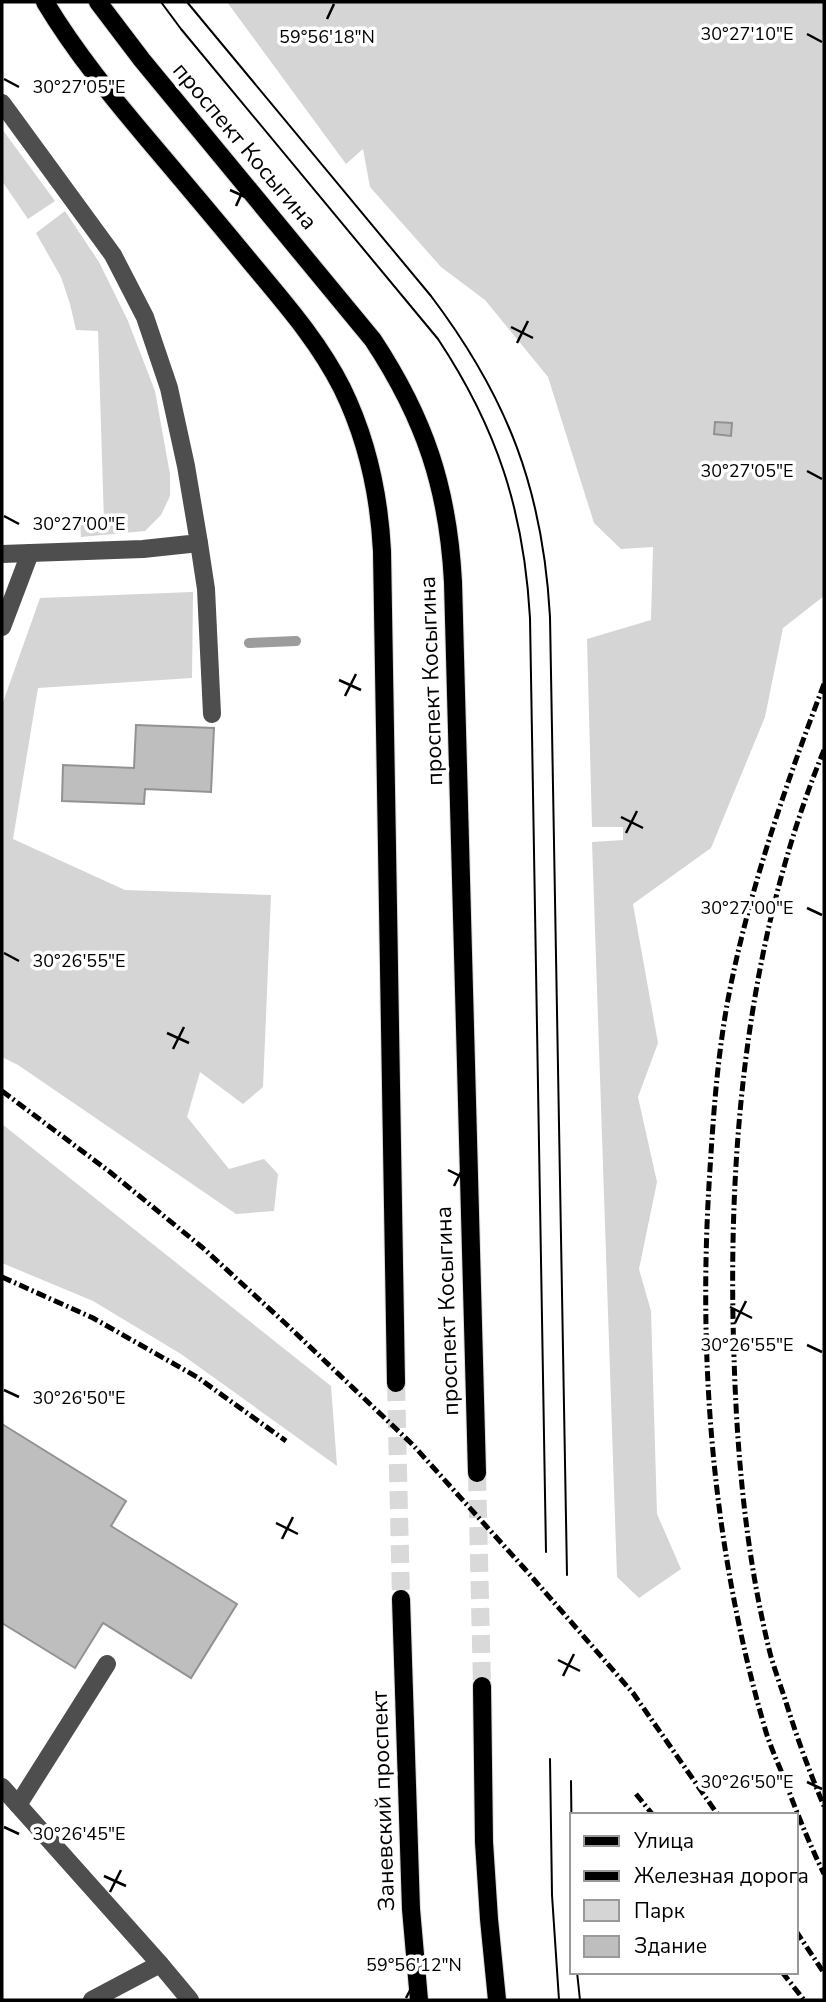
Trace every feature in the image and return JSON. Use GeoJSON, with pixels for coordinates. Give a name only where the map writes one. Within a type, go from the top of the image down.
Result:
{"type":"FeatureCollection","features":[{"type":"Feature","properties":{"kind":"main road","name":"проспект Косыгина"},"geometry":{"type":"LineString","coordinates":[[45,2],[106,89],[311,337],[341,386],[363,438],[371,466],[382,551],[396,1383]]}},
{"type":"Feature","properties":{"kind":"main road","name":"проспект Косыгина"},"geometry":{"type":"LineString","coordinates":[[98,2],[142,60],[373,340],[391,367],[416,415],[441,486],[453,582],[477,1473]]}},
{"type":"Feature","properties":{"kind":"main road","name":"Заневский проспект"},"geometry":{"type":"LineString","coordinates":[[401,1599],[409,1882],[419,2000]]}},
{"type":"Feature","properties":{"kind":"main road"},"geometry":{"type":"LineString","coordinates":[[482,1689],[484,1842],[497,2000]]}},
{"type":"Feature","properties":{"kind":"street"},"geometry":{"type":"LineString","coordinates":[[2,103],[113,255],[145,317],[169,388],[200,543],[206,589],[212,714]]}},
{"type":"Feature","properties":{"kind":"street"},"geometry":{"type":"LineString","coordinates":[[2,554],[143,549],[200,543]]}},
{"type":"Feature","properties":{"kind":"street"},"geometry":{"type":"LineString","coordinates":[[2,628],[30,553]]}},
{"type":"Feature","properties":{"kind":"street"},"geometry":{"type":"LineString","coordinates":[[18,1805],[107,1664]]}},
{"type":"Feature","properties":{"kind":"street"},"geometry":{"type":"LineString","coordinates":[[2,1787],[190,2000]]}},
{"type":"Feature","properties":{"kind":"street"},"geometry":{"type":"LineString","coordinates":[[92,2000],[160,1964]]}},
{"type":"Feature","properties":{"kind":"green space"},"geometry":{"type":"Polygon","coordinates":[[[227,2],[824,2],[824,596],[783,628],[765,717],[711,848],[633,904],[658,1043],[638,1097],[657,1182],[639,1269],[651,1311],[657,1514],[681,1569],[639,1598],[617,1577],[592,842],[623,840],[623,827],[592,827],[587,639],[651,620],[653,547],[621,549],[594,523],[548,377],[485,300],[441,267],[370,187],[363,149],[346,164],[227,2]]]}},
{"type":"Feature","properties":{"kind":"green space"},"geometry":{"type":"Polygon","coordinates":[[[2,129],[55,201],[28,219],[2,181],[2,129]]]}},
{"type":"Feature","properties":{"kind":"green space"},"geometry":{"type":"Polygon","coordinates":[[[65,211],[99,262],[128,321],[155,391],[170,474],[170,496],[161,515],[145,531],[81,537],[80,523],[104,521],[98,331],[76,330],[61,277],[36,233],[65,211]]]}},
{"type":"Feature","properties":{"kind":"green space"},"geometry":{"type":"Polygon","coordinates":[[[193,592],[192,678],[38,688],[13,839],[125,890],[271,895],[263,1087],[243,1104],[200,1072],[187,1117],[229,1169],[264,1159],[278,1174],[274,1211],[236,1214],[18,1065],[2,1057],[2,705],[40,598],[193,592]]]}},
{"type":"Feature","properties":{"kind":"green space"},"geometry":{"type":"Polygon","coordinates":[[[2,1124],[331,1386],[337,1466],[181,1354],[93,1301],[2,1263],[2,1124]]]}},
{"type":"Feature","properties":{"kind":"building"},"geometry":{"type":"Polygon","coordinates":[[[715,422],[732,423],[731,436],[714,434],[715,422]]]}},
{"type":"Feature","properties":{"kind":"building"},"geometry":{"type":"Polygon","coordinates":[[[136,725],[214,728],[211,792],[145,789],[144,804],[62,801],[63,765],[134,768],[136,725]]]}},
{"type":"Feature","properties":{"kind":"building"},"geometry":{"type":"Polygon","coordinates":[[[2,1424],[126,1501],[111,1526],[237,1604],[191,1678],[103,1623],[75,1668],[2,1623],[2,1424]]]}},
{"type":"Feature","properties":{"kind":"waterway"},"geometry":{"type":"LineString","coordinates":[[249,643],[296,641]]}},
{"type":"Feature","properties":{"kind":"tunnel"},"geometry":{"type":"LineString","coordinates":[[396,1383],[401,1599]]}},
{"type":"Feature","properties":{"kind":"tunnel"},"geometry":{"type":"LineString","coordinates":[[477,1473],[482,1686]]}},
{"type":"Feature","properties":{"kind":"tram line"},"geometry":{"type":"LineString","coordinates":[[161,2],[438,339],[476,405],[504,472],[514,506],[527,579],[530,618],[546,1552]]}},
{"type":"Feature","properties":{"kind":"tram line"},"geometry":{"type":"LineString","coordinates":[[187,2],[431,296],[458,334],[501,409],[530,487],[546,571],[550,617],[567,1575]]}},
{"type":"Feature","properties":{"kind":"tram line"},"geometry":{"type":"LineString","coordinates":[[550,1759],[552,1895],[559,2000]]}},
{"type":"Feature","properties":{"kind":"tram line"},"geometry":{"type":"LineString","coordinates":[[571,1781],[571,1813]]}},
{"type":"Feature","properties":{"kind":"tram line"},"geometry":{"type":"LineString","coordinates":[[577,1974],[580,2000]]}},
{"type":"Feature","properties":{"kind":"railway"},"geometry":{"type":"LineString","coordinates":[[798,1813],[766,1732],[748,1665],[722,1530],[708,1392],[706,1254],[712,1136],[730,989],[748,912],[771,835],[824,684]]}},
{"type":"Feature","properties":{"kind":"railway"},"geometry":{"type":"LineString","coordinates":[[824,750],[797,823],[759,972],[739,1126],[733,1280],[738,1431],[744,1506],[755,1580],[773,1664],[824,1806]]}},
{"type":"Feature","properties":{"kind":"railway"},"geometry":{"type":"LineString","coordinates":[[2,1091],[110,1172],[203,1248],[413,1445],[633,1693],[717,1813]]}},
{"type":"Feature","properties":{"kind":"railway"},"geometry":{"type":"LineString","coordinates":[[2,1277],[93,1318],[197,1377],[286,1441]]}},
{"type":"Feature","properties":{"kind":"railway"},"geometry":{"type":"LineString","coordinates":[[636,1794],[651,1813]]}},
{"type":"Feature","properties":{"kind":"railway"},"geometry":{"type":"LineString","coordinates":[[798,1814],[824,1874]]}},
{"type":"Feature","properties":{"kind":"railway"},"geometry":{"type":"LineString","coordinates":[[798,1934],[824,1973]]}},
{"type":"Feature","properties":{"kind":"railway"},"geometry":{"type":"LineString","coordinates":[[784,1974],[804,2000]]}}]}
